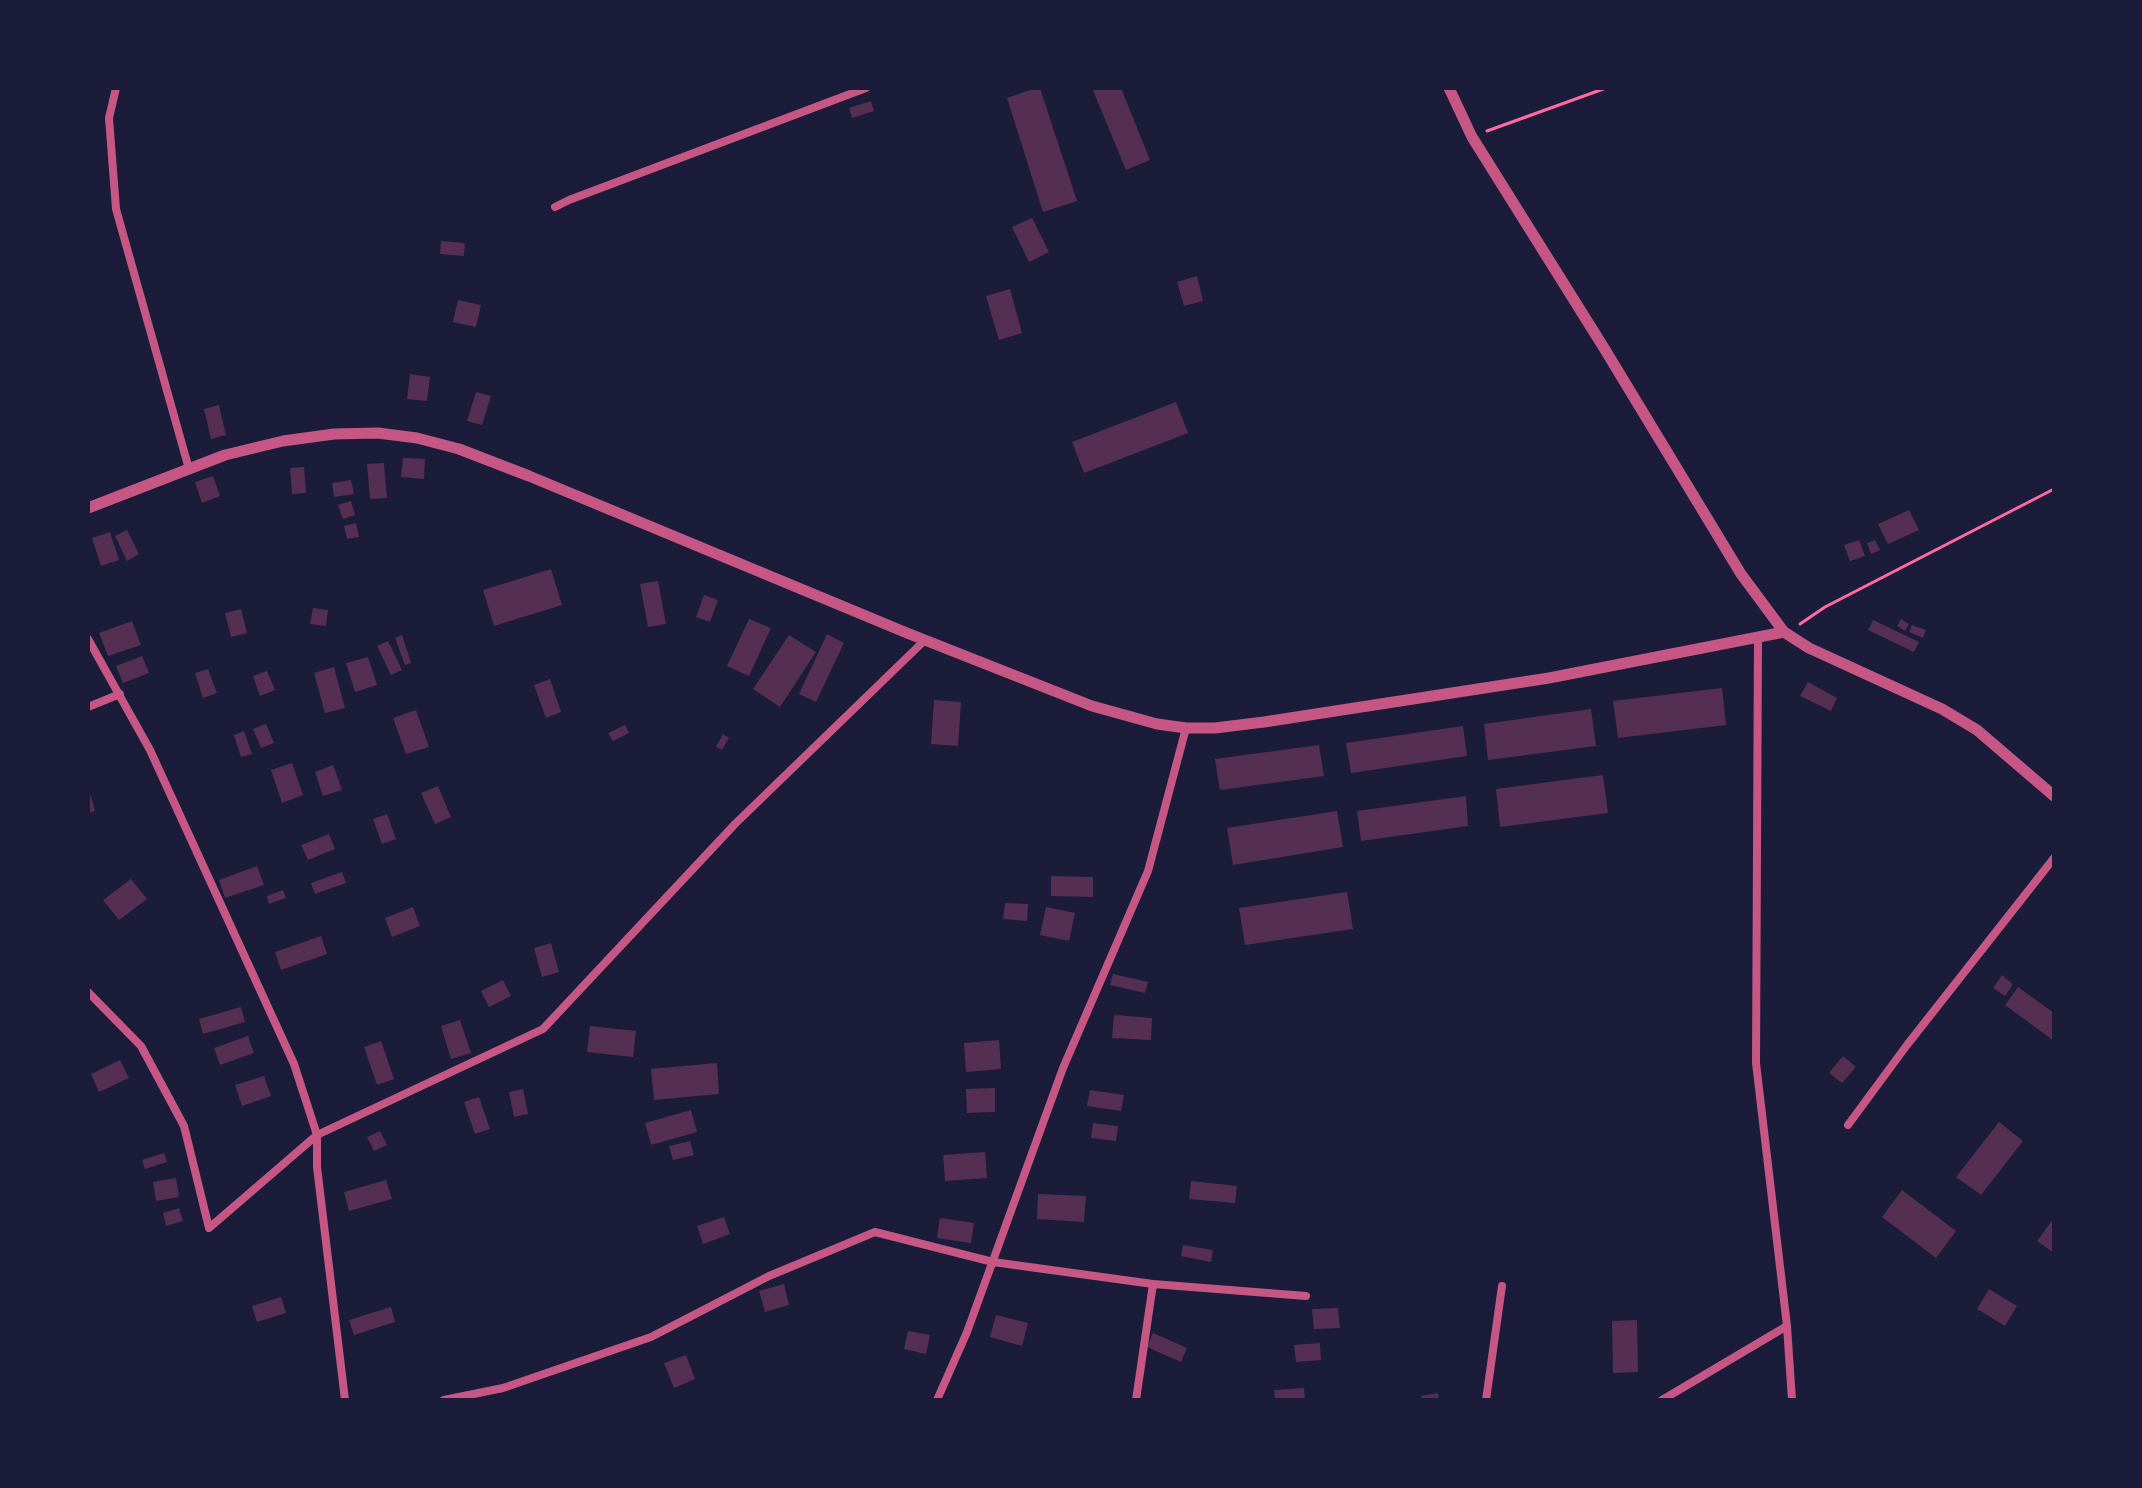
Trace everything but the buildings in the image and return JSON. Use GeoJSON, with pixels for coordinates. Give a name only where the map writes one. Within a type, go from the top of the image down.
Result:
{"type":"FeatureCollection","features":[{"type":"Feature","properties":{"kind":"street"},"geometry":{"type":"LineString","coordinates":[[116,88],[109,118],[116,209],[189,469]]}},
{"type":"Feature","properties":{"kind":"street"},"geometry":{"type":"LineString","coordinates":[[555,207],[866,88]]}},
{"type":"Feature","properties":{"kind":"street"},"geometry":{"type":"LineString","coordinates":[[1449,88],[1472,137],[1741,574],[1784,632],[1809,648],[1942,709],[1977,730],[2054,796]]}},
{"type":"Feature","properties":{"kind":"street"},"geometry":{"type":"LineString","coordinates":[[88,508],[225,455],[296,439],[378,433],[417,438],[459,449],[529,476],[1092,706],[1157,724],[1186,728],[1264,722],[1549,678],[1784,632]]}},
{"type":"Feature","properties":{"kind":"street"},"geometry":{"type":"LineString","coordinates":[[1758,637],[1756,1063],[1787,1326],[1792,1400]]}},
{"type":"Feature","properties":{"kind":"street"},"geometry":{"type":"LineString","coordinates":[[88,639],[150,750],[294,1064],[317,1135],[317,1167],[345,1400]]}},
{"type":"Feature","properties":{"kind":"street"},"geometry":{"type":"LineString","coordinates":[[88,992],[141,1046],[184,1126],[209,1228],[317,1135],[543,1029],[735,824],[925,640]]}},
{"type":"Feature","properties":{"kind":"street"},"geometry":{"type":"LineString","coordinates":[[88,707],[120,694]]}},
{"type":"Feature","properties":{"kind":"street"},"geometry":{"type":"LineString","coordinates":[[937,1400],[967,1332],[1063,1068],[1148,871],[1186,728]]}},
{"type":"Feature","properties":{"kind":"street"},"geometry":{"type":"LineString","coordinates":[[1848,1125],[2054,858]]}},
{"type":"Feature","properties":{"kind":"street"},"geometry":{"type":"LineString","coordinates":[[444,1400],[503,1388],[651,1337],[769,1276],[875,1232],[993,1262],[1153,1284],[1306,1296]]}},
{"type":"Feature","properties":{"kind":"street"},"geometry":{"type":"LineString","coordinates":[[1136,1400],[1153,1284]]}},
{"type":"Feature","properties":{"kind":"street"},"geometry":{"type":"LineString","coordinates":[[1486,1400],[1502,1286]]}},
{"type":"Feature","properties":{"kind":"street"},"geometry":{"type":"LineString","coordinates":[[1662,1400],[1787,1326]]}},
{"type":"Feature","properties":{"kind":"path"},"geometry":{"type":"LineString","coordinates":[[1472,137],[1606,88]]}},
{"type":"Feature","properties":{"kind":"path"},"geometry":{"type":"LineString","coordinates":[[1784,632],[1825,607],[2054,489]]}}]}
